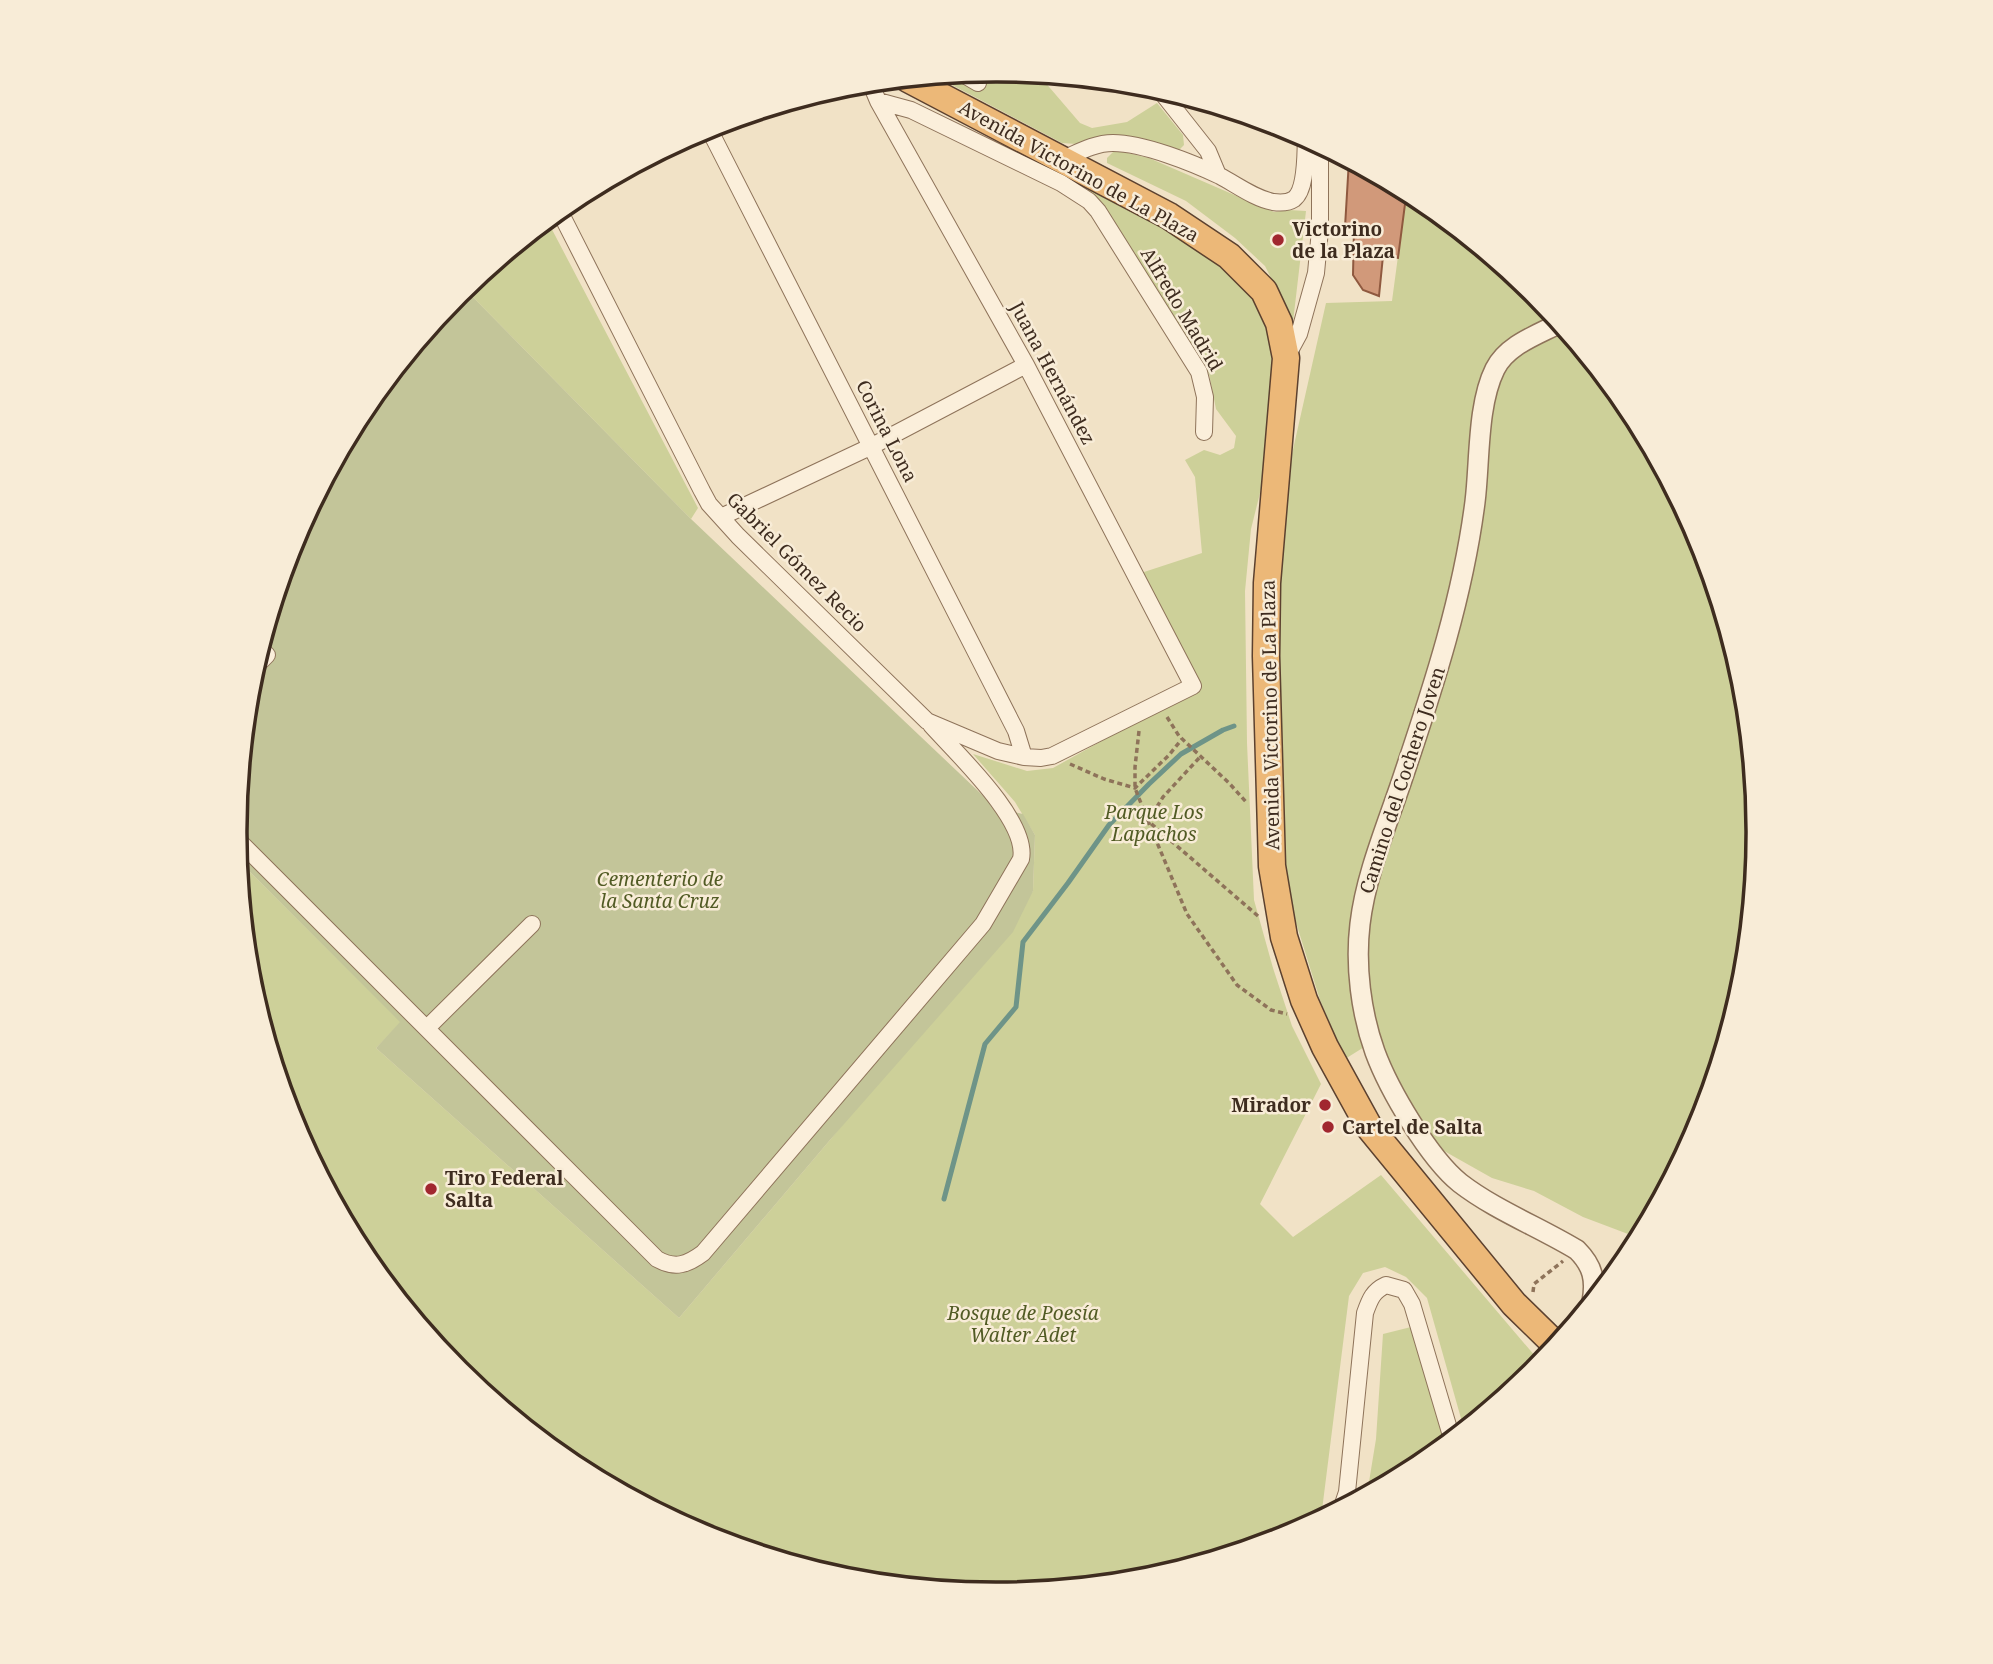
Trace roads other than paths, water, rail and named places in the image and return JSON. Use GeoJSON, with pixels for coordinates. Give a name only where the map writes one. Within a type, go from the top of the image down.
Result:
{"type":"FeatureCollection","features":[{"type":"Feature","properties":{"kind":"highway","name":"Avenida Victorino de La Plaza"},"geometry":{"type":"LineString","coordinates":[[923,87],[1170,216],[1229,256],[1264,291],[1279,323],[1286,358],[1268,583],[1266,656],[1272,866],[1284,937],[1304,1000],[1343,1081],[1369,1127],[1514,1304],[1549,1338]]}},
{"type":"Feature","properties":{"kind":"street","name":"Juana Hernández"},"geometry":{"type":"LineString","coordinates":[[875,93],[1026,365],[1193,686],[1052,756]]}},
{"type":"Feature","properties":{"kind":"street","name":"Alfredo Madrid"},"geometry":{"type":"LineString","coordinates":[[878,101],[911,110],[1061,183],[1098,211],[1199,372],[1205,397],[1204,432]]}},
{"type":"Feature","properties":{"kind":"street"},"geometry":{"type":"LineString","coordinates":[[1170,103],[1208,151],[1218,175]]}},
{"type":"Feature","properties":{"kind":"street","name":"Corina Lona"},"geometry":{"type":"LineString","coordinates":[[714,138],[1016,732],[1024,757]]}},
{"type":"Feature","properties":{"kind":"street"},"geometry":{"type":"LineString","coordinates":[[1063,159],[1095,145],[1128,144],[1150,149],[1218,175],[1271,202],[1284,203],[1295,199],[1302,186],[1305,149]]}},
{"type":"Feature","properties":{"kind":"street"},"geometry":{"type":"LineString","coordinates":[[1286,358],[1299,334],[1316,273],[1320,230],[1320,156]]}},
{"type":"Feature","properties":{"kind":"street","name":"Gabriel Gómez Recio"},"geometry":{"type":"LineString","coordinates":[[564,220],[702,491],[738,536],[927,720],[998,751],[1024,757],[1052,756]]}},
{"type":"Feature","properties":{"kind":"street","name":"Camino del Cochero Joven"},"geometry":{"type":"LineString","coordinates":[[1551,328],[1506,354],[1496,367],[1488,386],[1473,515],[1455,611],[1426,710],[1367,888],[1360,926],[1359,970],[1363,1009],[1375,1052],[1394,1091],[1442,1166],[1467,1188],[1577,1250],[1589,1262],[1593,1285]]}},
{"type":"Feature","properties":{"kind":"street"},"geometry":{"type":"LineString","coordinates":[[721,517],[872,446],[1026,365]]}},
{"type":"Feature","properties":{"kind":"street"},"geometry":{"type":"LineString","coordinates":[[247,849],[657,1259],[667,1265],[681,1264],[693,1261],[703,1254],[737,1216],[983,924],[1021,859],[1021,842],[1009,816],[986,785],[927,720]]}},
{"type":"Feature","properties":{"kind":"street"},"geometry":{"type":"LineString","coordinates":[[427,1028],[532,925]]}},
{"type":"Feature","properties":{"kind":"street"},"geometry":{"type":"LineString","coordinates":[[1351,1492],[1365,1312],[1377,1289],[1386,1285],[1404,1290],[1412,1304],[1449,1430]]}},
{"type":"Feature","properties":{"kind":"waterway"},"geometry":{"type":"LineString","coordinates":[[944,1199],[985,1044],[1016,1007],[1023,942],[1109,825],[1149,784],[1181,754],[1234,726]]}},
{"type":"Feature","properties":{"kind":"place","name":"Victorino de la Plaza"},"geometry":{"type":"Point","coordinates":[1278,240]}},
{"type":"Feature","properties":{"kind":"place","name":"Mirador"},"geometry":{"type":"Point","coordinates":[1325,1105]}},
{"type":"Feature","properties":{"kind":"place","name":"Cartel de Salta"},"geometry":{"type":"Point","coordinates":[1328,1127]}},
{"type":"Feature","properties":{"kind":"place","name":"Tiro Federal Salta"},"geometry":{"type":"Point","coordinates":[431,1189]}},
{"type":"Feature","properties":{"kind":"park label","name":"Parque Los Lapachos"},"geometry":{"type":"Point","coordinates":[1154,823]}},
{"type":"Feature","properties":{"kind":"park label","name":"Cementerio de la Santa Cruz"},"geometry":{"type":"Point","coordinates":[660,890]}},
{"type":"Feature","properties":{"kind":"park label","name":"Bosque de Poesía Walter Adet"},"geometry":{"type":"Point","coordinates":[1023,1324]}}]}
